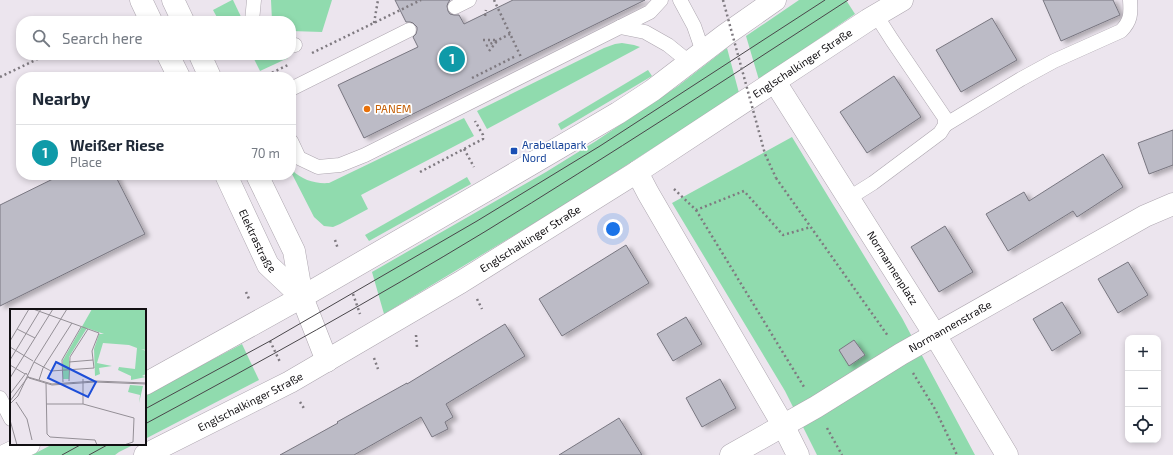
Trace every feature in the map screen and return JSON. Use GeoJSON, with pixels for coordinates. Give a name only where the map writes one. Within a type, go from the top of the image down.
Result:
{"type":"FeatureCollection","features":[{"type":"Feature","properties":{"kind":"street"},"geometry":{"type":"LineString","coordinates":[[141,0],[149,16]]}},
{"type":"Feature","properties":{"kind":"street"},"geometry":{"type":"LineString","coordinates":[[173,0],[181,16]]}},
{"type":"Feature","properties":{"kind":"street"},"geometry":{"type":"LineString","coordinates":[[146,383],[302,297],[618,113],[653,90],[725,35],[775,0]]}},
{"type":"Feature","properties":{"kind":"street","name":"Englschalkinger Straße"},"geometry":{"type":"LineString","coordinates":[[145,455],[290,382],[480,270],[637,172],[876,15],[902,0]]}},
{"type":"Feature","properties":{"kind":"street"},"geometry":{"type":"LineString","coordinates":[[170,60],[176,72]]}},
{"type":"Feature","properties":{"kind":"street"},"geometry":{"type":"LineString","coordinates":[[202,60],[208,72]]}},
{"type":"Feature","properties":{"kind":"street","name":"Normannenplatz"},"geometry":{"type":"LineString","coordinates":[[775,82],[935,335],[1007,455]]}},
{"type":"Feature","properties":{"kind":"street"},"geometry":{"type":"LineString","coordinates":[[637,172],[783,425],[798,455]]}},
{"type":"Feature","properties":{"kind":"street","name":"Elektrastraße"},"geometry":{"type":"LineString","coordinates":[[228,180],[268,265],[302,297]]}},
{"type":"Feature","properties":{"kind":"street","name":"Elektrastraße"},"geometry":{"type":"LineString","coordinates":[[259,180],[294,251],[302,297],[328,360]]}},
{"type":"Feature","properties":{"kind":"street","name":"Normannenstraße"},"geometry":{"type":"LineString","coordinates":[[731,455],[816,407],[901,354],[1145,216],[1173,204]]}},
{"type":"Feature","properties":{"kind":"lane"},"geometry":{"type":"LineString","coordinates":[[252,16],[254,0]]}},
{"type":"Feature","properties":{"kind":"lane"},"geometry":{"type":"LineString","coordinates":[[455,7],[469,0]]}},
{"type":"Feature","properties":{"kind":"lane"},"geometry":{"type":"LineString","coordinates":[[296,150],[300,158],[318,167],[340,165],[365,155],[620,28],[650,12],[661,0]]}},
{"type":"Feature","properties":{"kind":"lane"},"geometry":{"type":"LineString","coordinates":[[620,28],[645,32],[668,45],[696,57],[694,26],[680,0]]}},
{"type":"Feature","properties":{"kind":"lane"},"geometry":{"type":"LineString","coordinates":[[848,198],[873,183],[940,133],[945,125],[1027,75],[1054,61],[1121,31],[1128,24],[1130,19],[1130,0]]}},
{"type":"Feature","properties":{"kind":"lane"},"geometry":{"type":"LineString","coordinates":[[876,15],[945,118],[945,125]]}},
{"type":"Feature","properties":{"kind":"lane"},"geometry":{"type":"LineString","coordinates":[[296,89],[409,30]]}},
{"type":"Feature","properties":{"kind":"lane"},"geometry":{"type":"LineString","coordinates":[[0,398],[10,417]]}},
{"type":"Feature","properties":{"kind":"path"},"geometry":{"type":"LineString","coordinates":[[307,56],[421,0]]}},
{"type":"Feature","properties":{"kind":"path"},"geometry":{"type":"LineString","coordinates":[[494,0],[529,73]]}},
{"type":"Feature","properties":{"kind":"path"},"geometry":{"type":"LineString","coordinates":[[723,0],[765,154],[776,178],[901,354],[934,409],[957,455]]}},
{"type":"Feature","properties":{"kind":"path"},"geometry":{"type":"LineString","coordinates":[[486,46],[510,34]]}},
{"type":"Feature","properties":{"kind":"path"},"geometry":{"type":"LineString","coordinates":[[483,40],[498,40]]}},
{"type":"Feature","properties":{"kind":"path"},"geometry":{"type":"LineString","coordinates":[[489,52],[498,40]]}},
{"type":"Feature","properties":{"kind":"path"},"geometry":{"type":"LineString","coordinates":[[0,77],[36,60]]}},
{"type":"Feature","properties":{"kind":"path"},"geometry":{"type":"LineString","coordinates":[[273,72],[294,62]]}},
{"type":"Feature","properties":{"kind":"path"},"geometry":{"type":"LineString","coordinates":[[464,149],[474,167]]}},
{"type":"Feature","properties":{"kind":"path"},"geometry":{"type":"LineString","coordinates":[[420,172],[455,154]]}},
{"type":"Feature","properties":{"kind":"path"},"geometry":{"type":"LineString","coordinates":[[670,186],[696,210],[816,407],[842,455]]}},
{"type":"Feature","properties":{"kind":"path"},"geometry":{"type":"LineString","coordinates":[[696,210],[744,191],[783,235],[811,227]]}},
{"type":"Feature","properties":{"kind":"path"},"geometry":{"type":"LineString","coordinates":[[335,240],[378,369]]}},
{"type":"Feature","properties":{"kind":"path"},"geometry":{"type":"LineString","coordinates":[[246,292],[304,410]]}},
{"type":"Feature","properties":{"kind":"path"},"geometry":{"type":"LineString","coordinates":[[476,296],[482,309]]}},
{"type":"Feature","properties":{"kind":"path"},"geometry":{"type":"LineString","coordinates":[[416,332],[417,347]]}},
{"type":"Feature","properties":{"kind":"green space"},"geometry":{"type":"Polygon","coordinates":[[[233,0],[241,16],[216,16],[213,10],[233,0]]]}},
{"type":"Feature","properties":{"kind":"green space"},"geometry":{"type":"Polygon","coordinates":[[[271,0],[332,0],[322,32],[296,31],[296,16],[272,16],[271,0]]]}},
{"type":"Feature","properties":{"kind":"green space"},"geometry":{"type":"Polygon","coordinates":[[[799,0],[846,0],[855,14],[759,80],[746,36],[799,0]]]}},
{"type":"Feature","properties":{"kind":"green space"},"geometry":{"type":"Polygon","coordinates":[[[622,43],[640,47],[487,129],[477,111],[604,48],[622,43]]]}},
{"type":"Feature","properties":{"kind":"green space"},"geometry":{"type":"Polygon","coordinates":[[[727,48],[739,93],[569,202],[384,314],[372,272],[546,172],[596,141],[678,86],[727,48]]]}},
{"type":"Feature","properties":{"kind":"green space"},"geometry":{"type":"Polygon","coordinates":[[[254,60],[284,60],[260,71],[254,60]]]}},
{"type":"Feature","properties":{"kind":"green space"},"geometry":{"type":"Polygon","coordinates":[[[648,70],[652,76],[561,130],[558,124],[648,70]]]}},
{"type":"Feature","properties":{"kind":"green space"},"geometry":{"type":"Polygon","coordinates":[[[464,118],[474,136],[361,195],[368,209],[333,227],[324,226],[314,217],[295,180],[296,173],[309,181],[329,183],[464,118]]]}},
{"type":"Feature","properties":{"kind":"green space"},"geometry":{"type":"Polygon","coordinates":[[[792,137],[902,318],[975,455],[817,455],[785,391],[672,203],[792,137]]]}},
{"type":"Feature","properties":{"kind":"green space"},"geometry":{"type":"Polygon","coordinates":[[[467,177],[471,184],[369,241],[365,235],[467,177]]]}},
{"type":"Feature","properties":{"kind":"green space"},"geometry":{"type":"Polygon","coordinates":[[[242,344],[259,380],[146,438],[146,394],[242,344]]]}},
{"type":"Feature","properties":{"kind":"green space"},"geometry":{"type":"Polygon","coordinates":[[[51,445],[133,445],[115,455],[32,455],[51,445]]]}},
{"type":"Feature","properties":{"kind":"building"},"geometry":{"type":"Polygon","coordinates":[[[395,0],[450,0],[447,6],[448,11],[450,14],[459,15],[464,24],[513,0],[645,0],[364,138],[338,85],[418,47],[413,37],[416,34],[417,27],[413,23],[406,22],[395,0]]]}},
{"type":"Feature","properties":{"kind":"building"},"geometry":{"type":"Polygon","coordinates":[[[1043,0],[1113,0],[1120,15],[1061,41],[1043,0]]]}},
{"type":"Feature","properties":{"kind":"building"},"geometry":{"type":"Polygon","coordinates":[[[992,18],[1017,60],[961,92],[936,50],[992,18]]]}},
{"type":"Feature","properties":{"kind":"building"},"geometry":{"type":"Polygon","coordinates":[[[894,76],[921,117],[867,153],[840,112],[894,76]]]}},
{"type":"Feature","properties":{"kind":"building"},"geometry":{"type":"Polygon","coordinates":[[[1173,130],[1173,165],[1149,174],[1138,143],[1173,130]]]}},
{"type":"Feature","properties":{"kind":"building"},"geometry":{"type":"Polygon","coordinates":[[[1103,154],[1123,187],[1077,217],[1073,211],[1008,251],[986,214],[1024,192],[1029,201],[1103,154]]]}},
{"type":"Feature","properties":{"kind":"building"},"geometry":{"type":"Polygon","coordinates":[[[51,180],[118,180],[145,234],[0,306],[0,205],[51,180]]]}},
{"type":"Feature","properties":{"kind":"building"},"geometry":{"type":"Polygon","coordinates":[[[945,226],[973,272],[939,292],[911,247],[945,226]]]}},
{"type":"Feature","properties":{"kind":"building"},"geometry":{"type":"Polygon","coordinates":[[[626,245],[649,283],[562,336],[539,299],[626,245]]]}},
{"type":"Feature","properties":{"kind":"building"},"geometry":{"type":"Polygon","coordinates":[[[1128,262],[1148,295],[1118,313],[1098,279],[1128,262]]]}},
{"type":"Feature","properties":{"kind":"building"},"geometry":{"type":"Polygon","coordinates":[[[1062,302],[1081,333],[1052,351],[1033,319],[1062,302]]]}},
{"type":"Feature","properties":{"kind":"building"},"geometry":{"type":"Polygon","coordinates":[[[686,317],[702,344],[673,361],[657,334],[686,317]]]}},
{"type":"Feature","properties":{"kind":"building"},"geometry":{"type":"Polygon","coordinates":[[[505,324],[525,356],[446,404],[453,417],[445,422],[448,429],[432,437],[421,417],[354,455],[280,455],[407,384],[505,324]]]}},
{"type":"Feature","properties":{"kind":"building"},"geometry":{"type":"Polygon","coordinates":[[[854,340],[865,355],[849,366],[839,350],[854,340]]]}},
{"type":"Feature","properties":{"kind":"building"},"geometry":{"type":"Polygon","coordinates":[[[720,379],[736,408],[702,427],[686,398],[720,379]]]}},
{"type":"Feature","properties":{"kind":"building"},"geometry":{"type":"Polygon","coordinates":[[[619,418],[642,455],[559,455],[619,418]]]}},
{"type":"Feature","properties":{"kind":"tram line"},"geometry":{"type":"LineString","coordinates":[[146,408],[270,341],[477,221],[600,146],[825,0]]}},
{"type":"Feature","properties":{"kind":"tram line"},"geometry":{"type":"LineString","coordinates":[[146,423],[317,330],[486,231],[623,146],[848,0]]}},
{"type":"Feature","properties":{"kind":"tram line"},"geometry":{"type":"LineString","coordinates":[[62,455],[80,445]]}},
{"type":"Feature","properties":{"kind":"tram line"},"geometry":{"type":"LineString","coordinates":[[89,455],[107,445]]}},
{"type":"Feature","properties":{"kind":"place","name":"Weißer Riese"},"geometry":{"type":"Point","coordinates":[452,59]}},
{"type":"Feature","properties":{"kind":"place","name":"PANEM"},"geometry":{"type":"Point","coordinates":[367,109]}},
{"type":"Feature","properties":{"kind":"place","name":"Arabellapark Nord"},"geometry":{"type":"Point","coordinates":[514,151]}}]}
